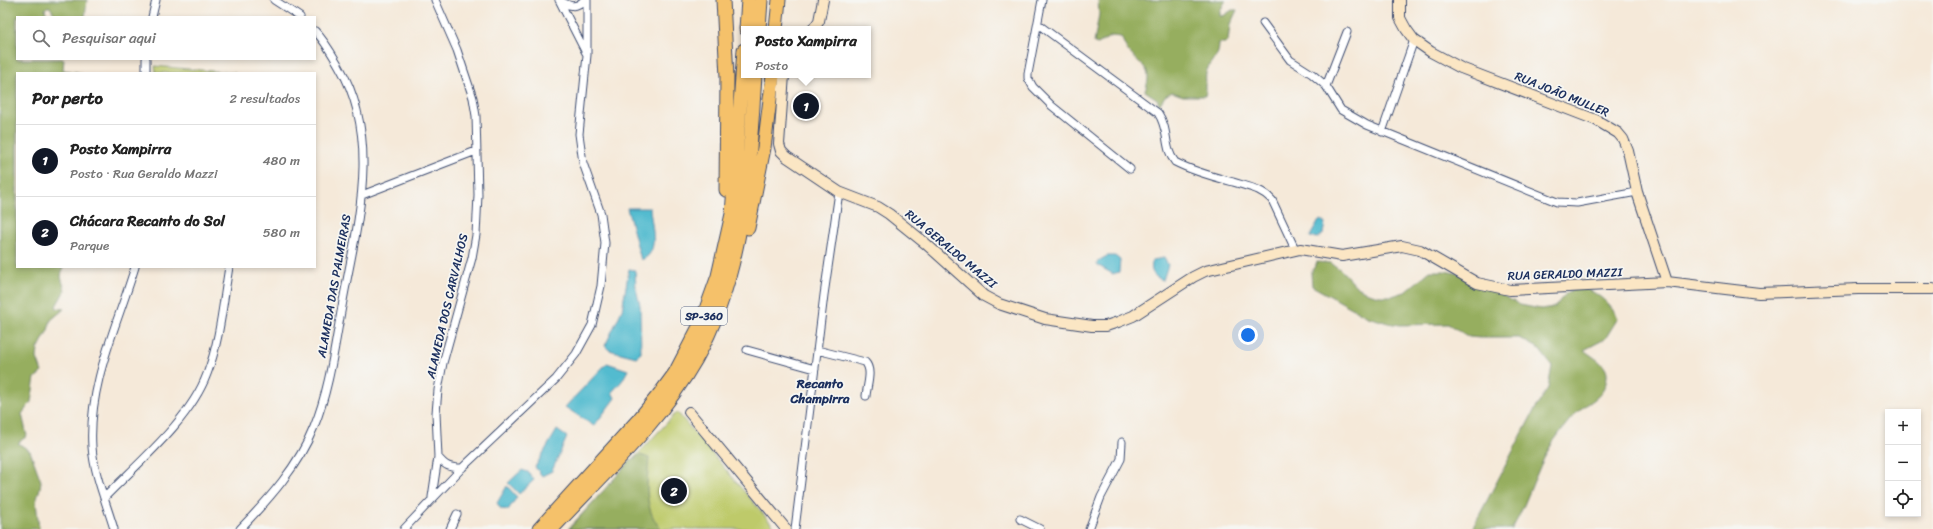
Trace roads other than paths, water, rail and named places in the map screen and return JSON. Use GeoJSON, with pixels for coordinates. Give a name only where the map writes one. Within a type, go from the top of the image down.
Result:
{"type":"FeatureCollection","features":[{"type":"Feature","properties":{"kind":"highway"},"geometry":{"type":"LineString","coordinates":[[723,0],[727,77],[724,276]]}},
{"type":"Feature","properties":{"kind":"highway"},"geometry":{"type":"LineString","coordinates":[[746,26],[748,0]]}},
{"type":"Feature","properties":{"kind":"highway"},"geometry":{"type":"LineString","coordinates":[[759,26],[761,0]]}},
{"type":"Feature","properties":{"kind":"highway"},"geometry":{"type":"LineString","coordinates":[[776,26],[779,0]]}},
{"type":"Feature","properties":{"kind":"highway","name":"SP-360"},"geometry":{"type":"LineString","coordinates":[[539,529],[639,419],[675,373],[724,276],[732,214],[742,78]]}},
{"type":"Feature","properties":{"kind":"highway","name":"SP-360"},"geometry":{"type":"LineString","coordinates":[[552,529],[642,434],[665,405],[708,336],[724,276],[742,218],[756,78]]}},
{"type":"Feature","properties":{"kind":"highway"},"geometry":{"type":"LineString","coordinates":[[724,276],[742,248],[754,202],[764,148],[773,78]]}},
{"type":"Feature","properties":{"kind":"street"},"geometry":{"type":"LineString","coordinates":[[152,16],[156,0]]}},
{"type":"Feature","properties":{"kind":"street"},"geometry":{"type":"LineString","coordinates":[[274,0],[298,16]]}},
{"type":"Feature","properties":{"kind":"street","name":"ALAMEDA DOS CARVALHOS"},"geometry":{"type":"LineString","coordinates":[[432,497],[438,457],[436,413],[438,390],[445,355],[464,290],[476,235],[478,195],[476,116],[473,98],[457,50],[436,0]]}},
{"type":"Feature","properties":{"kind":"street"},"geometry":{"type":"LineString","coordinates":[[559,0],[573,6],[580,4],[584,0]]}},
{"type":"Feature","properties":{"kind":"street"},"geometry":{"type":"LineString","coordinates":[[559,0],[586,55]]}},
{"type":"Feature","properties":{"kind":"street"},"geometry":{"type":"LineString","coordinates":[[404,529],[432,497],[556,379],[576,354],[592,325],[602,286],[605,243],[601,214],[583,163],[579,134],[586,55],[587,0]]}},
{"type":"Feature","properties":{"kind":"street"},"geometry":{"type":"LineString","coordinates":[[815,26],[819,21],[823,0]]}},
{"type":"Feature","properties":{"kind":"street"},"geometry":{"type":"LineString","coordinates":[[1042,0],[1039,26],[1028,74],[1033,87],[1052,106],[1130,169]]}},
{"type":"Feature","properties":{"kind":"street","name":"RUA JOÃO MULLER"},"geometry":{"type":"LineString","coordinates":[[1400,0],[1400,18],[1406,30],[1414,40],[1446,61],[1596,120],[1618,133],[1623,139],[1628,151],[1637,192],[1667,282]]}},
{"type":"Feature","properties":{"kind":"street"},"geometry":{"type":"LineString","coordinates":[[1263,23],[1290,60],[1312,74],[1326,86],[1341,110],[1350,117],[1382,132],[1557,202],[1577,203],[1637,192]]}},
{"type":"Feature","properties":{"kind":"street"},"geometry":{"type":"LineString","coordinates":[[1039,26],[1158,113],[1166,126],[1168,151],[1175,162],[1224,179],[1256,188],[1268,196],[1272,200],[1295,249]]}},
{"type":"Feature","properties":{"kind":"street","name":"ALAMEDA DAS PALMEIRAS"},"geometry":{"type":"LineString","coordinates":[[240,529],[279,486],[296,461],[314,428],[322,407],[362,195],[364,145],[353,95],[344,73],[316,32]]}},
{"type":"Feature","properties":{"kind":"street"},"geometry":{"type":"LineString","coordinates":[[1326,86],[1347,32]]}},
{"type":"Feature","properties":{"kind":"street"},"geometry":{"type":"LineString","coordinates":[[1382,132],[1414,40]]}},
{"type":"Feature","properties":{"kind":"street"},"geometry":{"type":"LineString","coordinates":[[146,60],[146,72]]}},
{"type":"Feature","properties":{"kind":"street","name":"RUA GERALDO MAZZI"},"geometry":{"type":"LineString","coordinates":[[784,78],[779,144],[781,151],[787,158],[839,192],[878,207],[889,214],[925,243],[971,286],[999,304],[1045,319],[1074,324],[1106,326],[1133,316],[1187,280],[1205,271],[1261,259],[1295,249],[1305,249],[1342,256],[1390,248],[1411,247],[1420,250],[1477,283],[1510,290],[1667,282],[1759,293],[1858,289],[1933,289]]}},
{"type":"Feature","properties":{"kind":"street"},"geometry":{"type":"LineString","coordinates":[[362,195],[476,151]]}},
{"type":"Feature","properties":{"kind":"street"},"geometry":{"type":"LineString","coordinates":[[795,529],[839,192]]}},
{"type":"Feature","properties":{"kind":"street"},"geometry":{"type":"LineString","coordinates":[[114,529],[96,469],[92,447],[94,394],[100,370],[135,268]]}},
{"type":"Feature","properties":{"kind":"street"},"geometry":{"type":"LineString","coordinates":[[105,497],[180,419],[200,390],[214,353],[228,268]]}},
{"type":"Feature","properties":{"kind":"street"},"geometry":{"type":"LineString","coordinates":[[747,350],[815,369]]}},
{"type":"Feature","properties":{"kind":"street"},"geometry":{"type":"LineString","coordinates":[[818,350],[865,362],[868,365],[869,370],[866,396]]}},
{"type":"Feature","properties":{"kind":"street"},"geometry":{"type":"LineString","coordinates":[[689,412],[786,529]]}},
{"type":"Feature","properties":{"kind":"street"},"geometry":{"type":"LineString","coordinates":[[1089,529],[1100,497],[1120,460],[1122,442]]}},
{"type":"Feature","properties":{"kind":"street"},"geometry":{"type":"LineString","coordinates":[[438,457],[444,465],[452,468],[462,468]]}},
{"type":"Feature","properties":{"kind":"street"},"geometry":{"type":"LineString","coordinates":[[450,529],[457,514]]}},
{"type":"Feature","properties":{"kind":"street"},"geometry":{"type":"LineString","coordinates":[[1020,519],[1040,529]]}},
{"type":"Feature","properties":{"kind":"water"},"geometry":{"type":"Polygon","coordinates":[[[627,208],[650,208],[653,230],[653,245],[647,256],[641,260],[627,208]]]}},
{"type":"Feature","properties":{"kind":"water"},"geometry":{"type":"Polygon","coordinates":[[[1321,220],[1325,223],[1323,234],[1318,238],[1310,237],[1317,223],[1321,220]]]}},
{"type":"Feature","properties":{"kind":"water"},"geometry":{"type":"Polygon","coordinates":[[[1107,256],[1115,256],[1120,260],[1119,272],[1113,274],[1097,265],[1098,261],[1107,256]]]}},
{"type":"Feature","properties":{"kind":"water"},"geometry":{"type":"Polygon","coordinates":[[[1164,258],[1168,265],[1163,280],[1154,275],[1151,267],[1153,260],[1164,258]]]}},
{"type":"Feature","properties":{"kind":"water"},"geometry":{"type":"Polygon","coordinates":[[[629,269],[635,270],[636,289],[640,305],[641,353],[636,357],[609,350],[605,346],[622,310],[629,269]]]}},
{"type":"Feature","properties":{"kind":"water"},"geometry":{"type":"Polygon","coordinates":[[[607,363],[628,370],[622,381],[612,392],[615,398],[594,426],[565,407],[607,363]]]}},
{"type":"Feature","properties":{"kind":"water"},"geometry":{"type":"Polygon","coordinates":[[[557,430],[567,437],[552,471],[542,476],[535,467],[557,430]]]}},
{"type":"Feature","properties":{"kind":"water"},"geometry":{"type":"Polygon","coordinates":[[[522,470],[528,472],[534,480],[519,494],[508,483],[522,470]]]}},
{"type":"Feature","properties":{"kind":"water"},"geometry":{"type":"Polygon","coordinates":[[[507,486],[517,497],[508,510],[501,509],[497,503],[507,486]]]}},
{"type":"Feature","properties":{"kind":"place","name":"Posto Xampirra"},"geometry":{"type":"Point","coordinates":[806,106]}},
{"type":"Feature","properties":{"kind":"place","name":"Chácara Recanto do Sol"},"geometry":{"type":"Point","coordinates":[674,491]}},
{"type":"Feature","properties":{"kind":"district","name":"Recanto Champirra"},"geometry":{"type":"Point","coordinates":[820,390]}}]}
